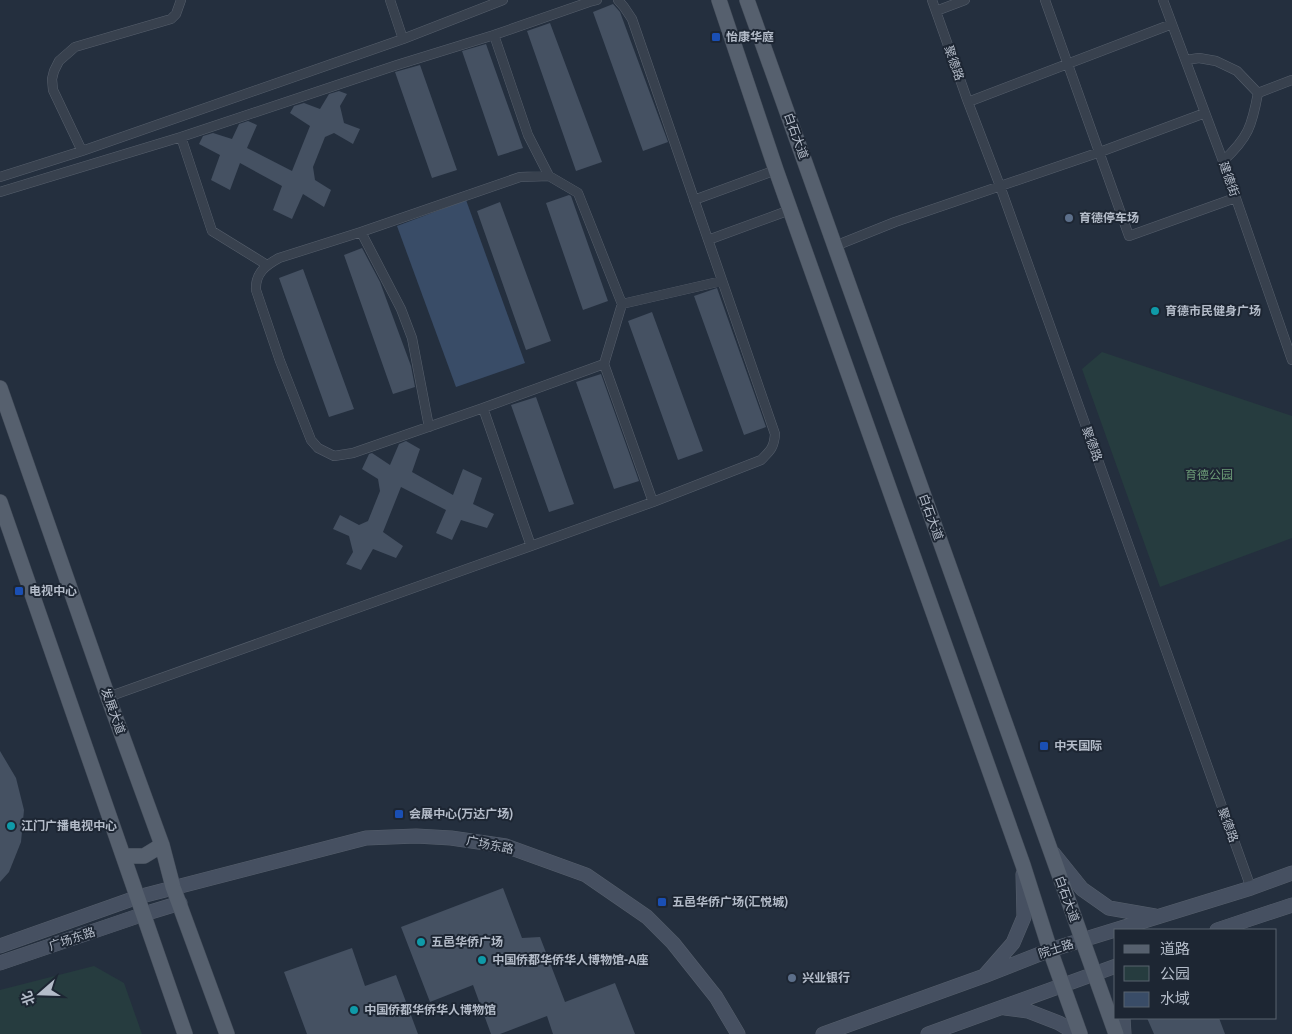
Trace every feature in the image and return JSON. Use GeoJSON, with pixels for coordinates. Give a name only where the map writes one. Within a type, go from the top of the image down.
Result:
{"type":"FeatureCollection","features":[{"type":"Feature","properties":{"kind":"main road"},"geometry":{"type":"LineString","coordinates":[[719,0],[790,210],[1023,866],[1079,1034]]}},
{"type":"Feature","properties":{"kind":"main road","name":"白石大道"},"geometry":{"type":"LineString","coordinates":[[747,0],[1116,1034]]}},
{"type":"Feature","properties":{"kind":"main road","name":"发展大道"},"geometry":{"type":"LineString","coordinates":[[0,388],[162,845],[173,887],[227,1034]]}},
{"type":"Feature","properties":{"kind":"main road"},"geometry":{"type":"LineString","coordinates":[[0,502],[185,1034]]}},
{"type":"Feature","properties":{"kind":"main road","name":"广场东路"},"geometry":{"type":"LineString","coordinates":[[0,946],[138,897],[366,838],[416,836],[452,838],[506,846],[586,875],[647,918],[673,943],[716,997],[738,1034]]}},
{"type":"Feature","properties":{"kind":"main road"},"geometry":{"type":"LineString","coordinates":[[124,856],[144,856],[162,845]]}},
{"type":"Feature","properties":{"kind":"main road"},"geometry":{"type":"LineString","coordinates":[[1049,848],[1082,889],[1109,908],[1158,916]]}},
{"type":"Feature","properties":{"kind":"main road"},"geometry":{"type":"LineString","coordinates":[[984,976],[1013,943],[1024,917],[1023,866]]}},
{"type":"Feature","properties":{"kind":"main road","name":"院士路"},"geometry":{"type":"LineString","coordinates":[[1117,929],[1251,888],[1292,873]]}},
{"type":"Feature","properties":{"kind":"main road","name":"广场东路"},"geometry":{"type":"LineString","coordinates":[[0,963],[144,914],[180,904]]}},
{"type":"Feature","properties":{"kind":"main road"},"geometry":{"type":"LineString","coordinates":[[1219,929],[1292,905]]}},
{"type":"Feature","properties":{"kind":"main road","name":"院士路"},"geometry":{"type":"LineString","coordinates":[[823,1034],[1050,950],[1114,930]]}},
{"type":"Feature","properties":{"kind":"main road"},"geometry":{"type":"LineString","coordinates":[[928,1034],[1114,967]]}},
{"type":"Feature","properties":{"kind":"main road"},"geometry":{"type":"LineString","coordinates":[[1001,1008],[1028,1011],[1059,1023],[1079,1034]]}},
{"type":"Feature","properties":{"kind":"main road"},"geometry":{"type":"LineString","coordinates":[[1123,1019],[1124,1034]]}},
{"type":"Feature","properties":{"kind":"street"},"geometry":{"type":"LineString","coordinates":[[82,151],[53,90],[52,79],[59,61],[75,48],[171,19],[176,14],[181,0]]}},
{"type":"Feature","properties":{"kind":"street"},"geometry":{"type":"LineString","coordinates":[[390,0],[403,39]]}},
{"type":"Feature","properties":{"kind":"street"},"geometry":{"type":"LineString","coordinates":[[0,177],[82,151],[403,39],[503,0]]}},
{"type":"Feature","properties":{"kind":"street"},"geometry":{"type":"LineString","coordinates":[[0,192],[181,137],[597,0]]}},
{"type":"Feature","properties":{"kind":"street"},"geometry":{"type":"LineString","coordinates":[[108,697],[653,502],[761,460],[774,446],[775,434],[632,20],[618,0]]}},
{"type":"Feature","properties":{"kind":"street","name":"聚德路"},"geometry":{"type":"LineString","coordinates":[[932,0],[1251,888]]}},
{"type":"Feature","properties":{"kind":"street"},"geometry":{"type":"LineString","coordinates":[[936,11],[965,0]]}},
{"type":"Feature","properties":{"kind":"street"},"geometry":{"type":"LineString","coordinates":[[1044,0],[1129,236],[1235,198]]}},
{"type":"Feature","properties":{"kind":"street","name":"建德街"},"geometry":{"type":"LineString","coordinates":[[1163,0],[1223,161],[1292,360]]}},
{"type":"Feature","properties":{"kind":"street"},"geometry":{"type":"LineString","coordinates":[[968,102],[1172,24]]}},
{"type":"Feature","properties":{"kind":"street"},"geometry":{"type":"LineString","coordinates":[[494,35],[528,135],[549,176]]}},
{"type":"Feature","properties":{"kind":"street"},"geometry":{"type":"LineString","coordinates":[[1186,60],[1199,58],[1216,61],[1237,71],[1258,93]]}},
{"type":"Feature","properties":{"kind":"street"},"geometry":{"type":"LineString","coordinates":[[1258,93],[1292,80]]}},
{"type":"Feature","properties":{"kind":"street"},"geometry":{"type":"LineString","coordinates":[[1223,161],[1237,148],[1246,136],[1251,124],[1258,93]]}},
{"type":"Feature","properties":{"kind":"street"},"geometry":{"type":"LineString","coordinates":[[835,246],[895,222],[1100,152],[1205,113]]}},
{"type":"Feature","properties":{"kind":"street"},"geometry":{"type":"LineString","coordinates":[[181,137],[212,231],[267,265]]}},
{"type":"Feature","properties":{"kind":"street"},"geometry":{"type":"LineString","coordinates":[[694,200],[776,170]]}},
{"type":"Feature","properties":{"kind":"street"},"geometry":{"type":"LineString","coordinates":[[604,364],[353,453],[334,456],[323,451],[311,440],[280,361],[256,290],[256,285],[260,273],[267,265],[279,258],[520,177],[549,176],[578,193],[622,304],[604,364],[653,502]]}},
{"type":"Feature","properties":{"kind":"street"},"geometry":{"type":"LineString","coordinates":[[708,240],[790,210]]}},
{"type":"Feature","properties":{"kind":"street"},"geometry":{"type":"LineString","coordinates":[[361,232],[401,309],[412,338],[429,427]]}},
{"type":"Feature","properties":{"kind":"street"},"geometry":{"type":"LineString","coordinates":[[622,304],[722,281]]}},
{"type":"Feature","properties":{"kind":"street"},"geometry":{"type":"LineString","coordinates":[[483,408],[531,546]]}},
{"type":"Feature","properties":{"kind":"green space","name":"育德公园"},"geometry":{"type":"Polygon","coordinates":[[[1102,352],[1292,416],[1292,538],[1160,587],[1082,369],[1102,352]]]}},
{"type":"Feature","properties":{"kind":"green space"},"geometry":{"type":"Polygon","coordinates":[[[94,966],[124,983],[142,1034],[0,1034],[0,990],[94,966]]]}},
{"type":"Feature","properties":{"kind":"water"},"geometry":{"type":"Polygon","coordinates":[[[466,200],[525,363],[456,387],[397,226],[466,200]]]}},
{"type":"Feature","properties":{"kind":"building"},"geometry":{"type":"Polygon","coordinates":[[[613,4],[620,12],[668,142],[643,151],[593,12],[613,4]]]}},
{"type":"Feature","properties":{"kind":"building"},"geometry":{"type":"Polygon","coordinates":[[[550,23],[602,162],[576,171],[527,31],[550,23]]]}},
{"type":"Feature","properties":{"kind":"building"},"geometry":{"type":"Polygon","coordinates":[[[486,44],[523,148],[498,156],[462,51],[486,44]]]}},
{"type":"Feature","properties":{"kind":"building"},"geometry":{"type":"Polygon","coordinates":[[[420,65],[457,170],[432,178],[395,72],[420,65]]]}},
{"type":"Feature","properties":{"kind":"building"},"geometry":{"type":"Polygon","coordinates":[[[339,91],[347,94],[340,106],[344,123],[360,129],[353,144],[334,133],[325,137],[313,167],[315,180],[331,190],[324,207],[303,194],[292,219],[273,210],[282,186],[240,163],[230,190],[211,180],[220,155],[199,144],[203,136],[213,133],[232,139],[239,124],[248,121],[257,125],[247,148],[292,171],[310,126],[290,113],[294,106],[304,103],[320,109],[329,94],[339,91]]]}},
{"type":"Feature","properties":{"kind":"building"},"geometry":{"type":"Polygon","coordinates":[[[569,195],[571,196],[608,301],[583,310],[546,203],[569,195]]]}},
{"type":"Feature","properties":{"kind":"building"},"geometry":{"type":"Polygon","coordinates":[[[500,202],[551,341],[526,350],[477,211],[500,202]]]}},
{"type":"Feature","properties":{"kind":"building"},"geometry":{"type":"Polygon","coordinates":[[[362,248],[380,282],[411,366],[415,387],[393,394],[344,255],[362,248]]]}},
{"type":"Feature","properties":{"kind":"building"},"geometry":{"type":"Polygon","coordinates":[[[303,269],[354,409],[329,417],[279,278],[303,269]]]}},
{"type":"Feature","properties":{"kind":"building"},"geometry":{"type":"Polygon","coordinates":[[[717,288],[766,427],[744,435],[694,296],[717,288]]]}},
{"type":"Feature","properties":{"kind":"building"},"geometry":{"type":"Polygon","coordinates":[[[652,312],[703,451],[678,460],[628,321],[652,312]]]}},
{"type":"Feature","properties":{"kind":"building"},"geometry":{"type":"Polygon","coordinates":[[[601,374],[639,481],[614,489],[576,382],[601,374]]]}},
{"type":"Feature","properties":{"kind":"building"},"geometry":{"type":"Polygon","coordinates":[[[536,397],[574,504],[549,512],[511,405],[536,397]]]}},
{"type":"Feature","properties":{"kind":"building"},"geometry":{"type":"Polygon","coordinates":[[[406,441],[420,449],[412,472],[453,495],[463,469],[482,478],[473,504],[494,514],[487,528],[461,520],[452,540],[436,533],[446,510],[401,487],[383,532],[403,546],[396,558],[373,549],[361,570],[346,564],[353,552],[349,536],[333,529],[340,515],[359,525],[368,521],[380,491],[378,479],[362,469],[369,454],[372,453],[390,465],[399,444],[406,441]]]}},
{"type":"Feature","properties":{"kind":"building","name":"江门广播电视中心"},"geometry":{"type":"Polygon","coordinates":[[[0,751],[16,778],[24,810],[21,842],[9,872],[0,882],[0,751]]]}},
{"type":"Feature","properties":{"kind":"building","name":"中国侨都华侨华人博物馆-A座"},"geometry":{"type":"Polygon","coordinates":[[[503,888],[522,938],[540,937],[565,1002],[615,983],[635,1034],[553,1034],[547,1016],[500,1034],[491,1034],[473,985],[430,1002],[401,927],[503,888]]]}},
{"type":"Feature","properties":{"kind":"building","name":"中国侨都华侨华人博物馆"},"geometry":{"type":"Polygon","coordinates":[[[352,948],[365,986],[396,975],[418,1034],[307,1034],[284,972],[352,948]]]}},
{"type":"Feature","properties":{"kind":"building"},"geometry":{"type":"Polygon","coordinates":[[[1147,1019],[1219,1019],[1225,1034],[1154,1034],[1147,1019]]]}},
{"type":"Feature","properties":{"kind":"place","name":"怡康华庭"},"geometry":{"type":"Point","coordinates":[716,37]}},
{"type":"Feature","properties":{"kind":"place","name":"育德停车场"},"geometry":{"type":"Point","coordinates":[1069,218]}},
{"type":"Feature","properties":{"kind":"place","name":"育德市民健身广场"},"geometry":{"type":"Point","coordinates":[1155,311]}},
{"type":"Feature","properties":{"kind":"place","name":"电视中心"},"geometry":{"type":"Point","coordinates":[19,591]}},
{"type":"Feature","properties":{"kind":"place","name":"中天国际"},"geometry":{"type":"Point","coordinates":[1044,746]}},
{"type":"Feature","properties":{"kind":"place","name":"会展中心(万达广场)"},"geometry":{"type":"Point","coordinates":[399,814]}},
{"type":"Feature","properties":{"kind":"place","name":"江门广播电视中心"},"geometry":{"type":"Point","coordinates":[11,826]}},
{"type":"Feature","properties":{"kind":"place","name":"五邑华侨广场(汇悦城)"},"geometry":{"type":"Point","coordinates":[662,902]}},
{"type":"Feature","properties":{"kind":"place","name":"五邑华侨广场"},"geometry":{"type":"Point","coordinates":[421,942]}},
{"type":"Feature","properties":{"kind":"place","name":"中国侨都华侨华人博物馆-A座"},"geometry":{"type":"Point","coordinates":[482,960]}},
{"type":"Feature","properties":{"kind":"place","name":"兴业银行"},"geometry":{"type":"Point","coordinates":[792,978]}},
{"type":"Feature","properties":{"kind":"place","name":"中国侨都华侨华人博物馆"},"geometry":{"type":"Point","coordinates":[354,1010]}}]}
